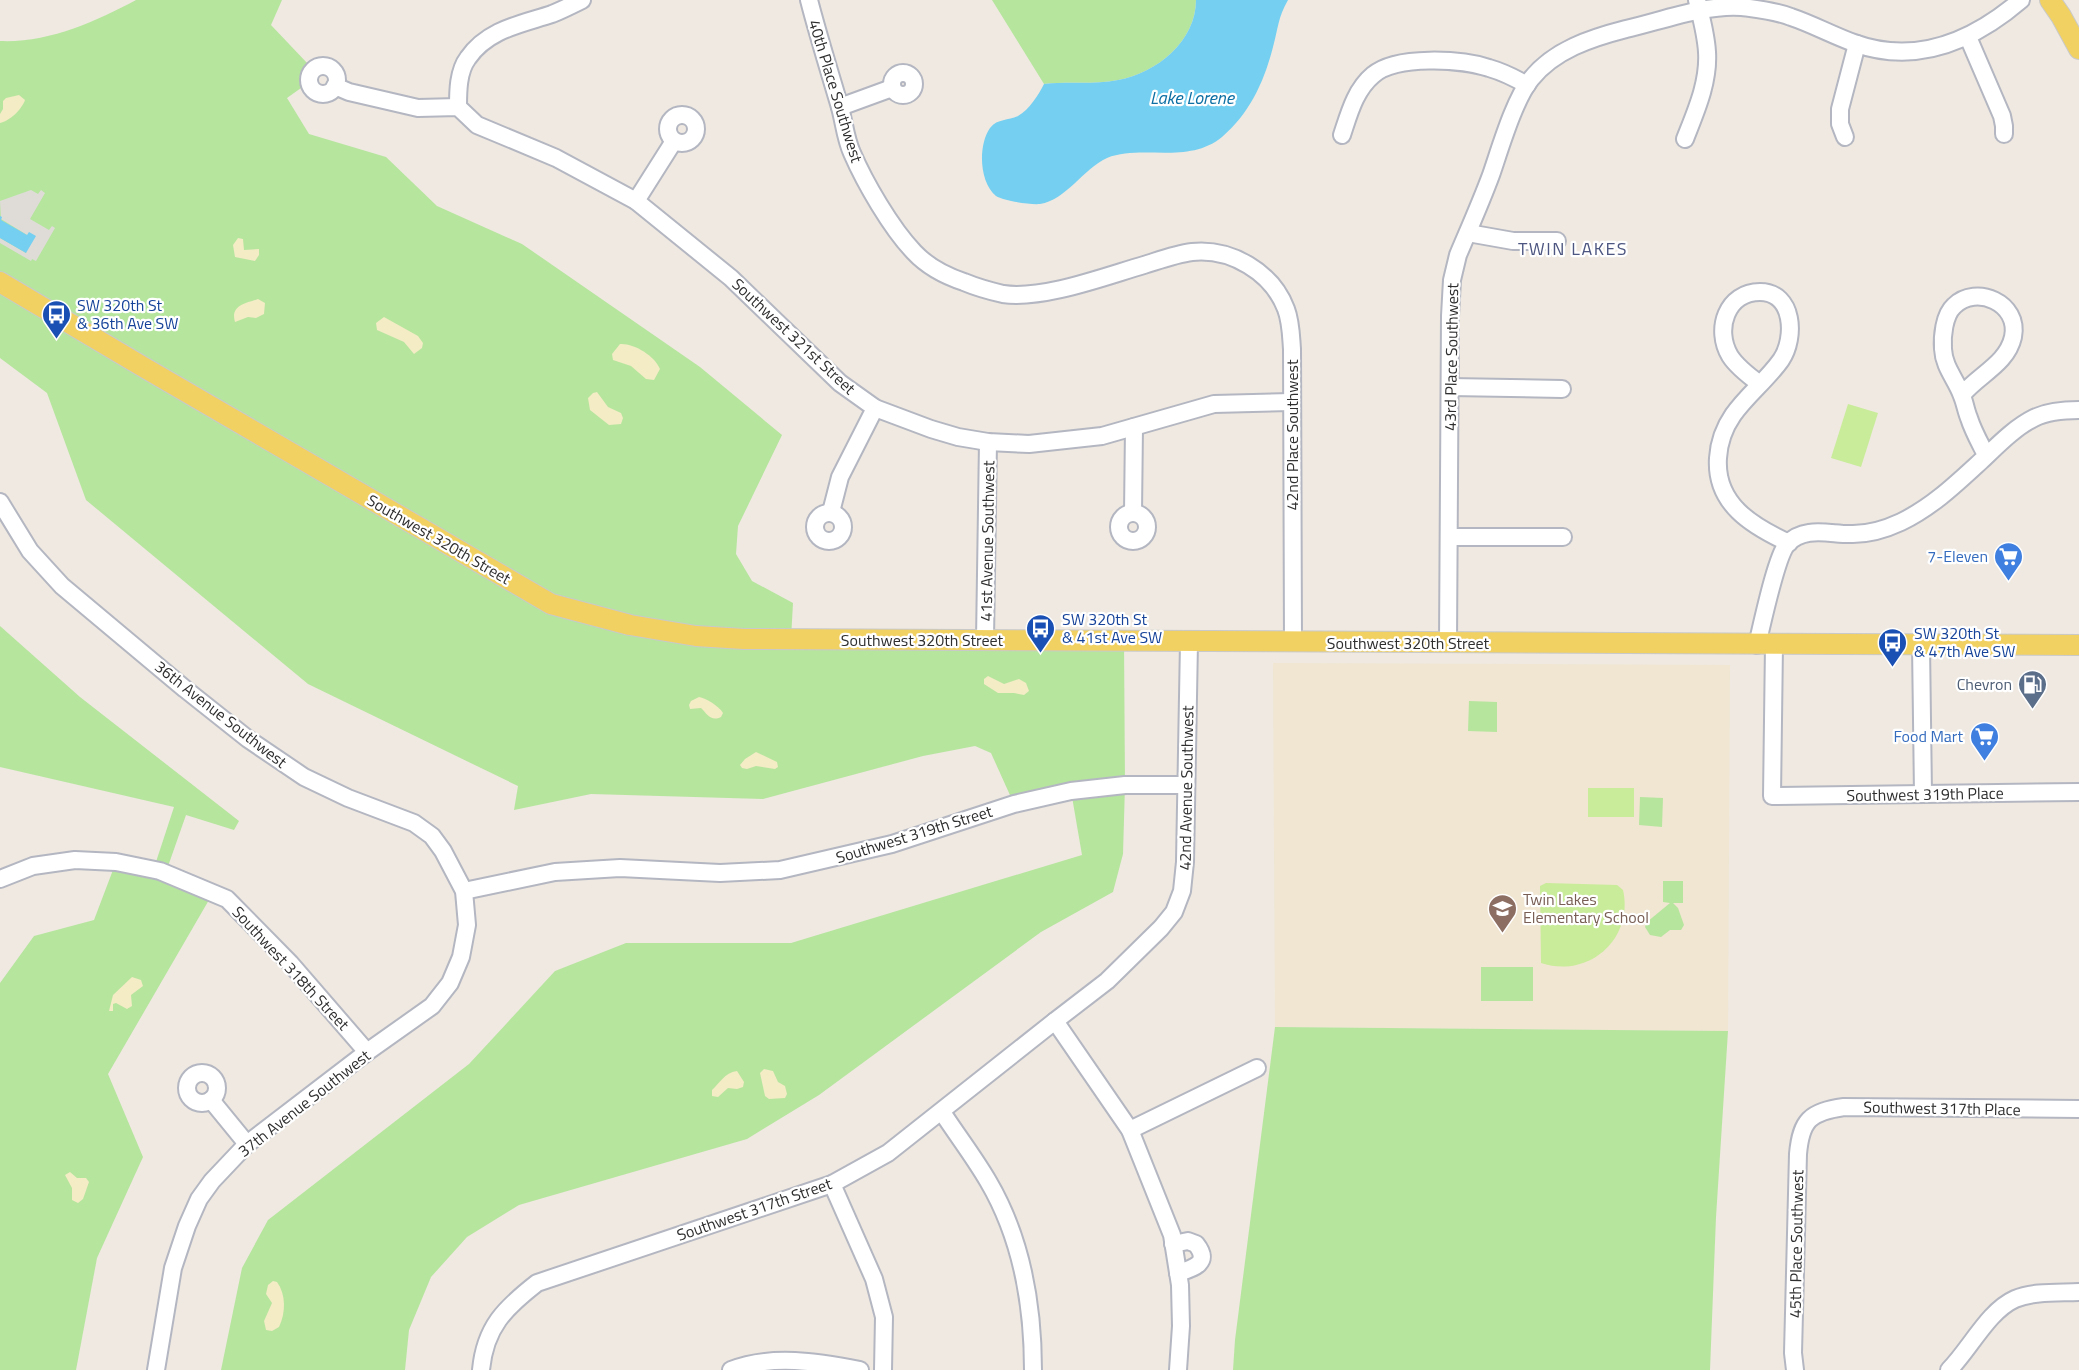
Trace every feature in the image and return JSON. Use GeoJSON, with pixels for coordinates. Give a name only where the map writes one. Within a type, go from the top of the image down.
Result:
{"type":"FeatureCollection","features":[{"type":"Feature","properties":{"kind":"main road"},"geometry":{"type":"LineString","coordinates":[[2050,0],[2079,50]]}},
{"type":"Feature","properties":{"kind":"main road","name":"Southwest 320th Street"},"geometry":{"type":"LineString","coordinates":[[0,282],[551,604],[630,625],[696,636],[744,639],[2079,645]]}},
{"type":"Feature","properties":{"kind":"street"},"geometry":{"type":"LineString","coordinates":[[335,86],[349,92],[418,108],[458,107],[459,85],[467,59],[484,41],[508,27],[554,13],[582,0]]}},
{"type":"Feature","properties":{"kind":"street","name":"40th Place Southwest"},"geometry":{"type":"LineString","coordinates":[[809,0],[851,151],[868,186],[914,253],[945,275],[1005,294],[1034,293],[1076,285],[1191,252],[1204,251],[1228,256]]}},
{"type":"Feature","properties":{"kind":"street","name":"43rd Place Southwest"},"geometry":{"type":"LineString","coordinates":[[1448,643],[1452,280],[1458,255],[1520,97],[1527,85],[1547,63],[1575,46],[1698,6],[1740,7],[1790,16],[1857,44],[1905,52],[1929,50],[1968,37],[1994,21],[2020,0]]}},
{"type":"Feature","properties":{"kind":"street"},"geometry":{"type":"LineString","coordinates":[[1685,139],[1707,72],[1707,44],[1698,6]]}},
{"type":"Feature","properties":{"kind":"street"},"geometry":{"type":"LineString","coordinates":[[1968,37],[2001,116],[2004,134]]}},
{"type":"Feature","properties":{"kind":"street"},"geometry":{"type":"LineString","coordinates":[[1845,137],[1840,124],[1840,109],[1857,44]]}},
{"type":"Feature","properties":{"kind":"street"},"geometry":{"type":"LineString","coordinates":[[1342,135],[1355,99],[1362,87],[1373,75],[1389,66],[1426,62],[1476,64],[1498,70],[1527,85]]}},
{"type":"Feature","properties":{"kind":"street"},"geometry":{"type":"LineString","coordinates":[[840,107],[892,88]]}},
{"type":"Feature","properties":{"kind":"street","name":"Southwest 321st Street"},"geometry":{"type":"LineString","coordinates":[[458,107],[477,125],[556,158],[636,201],[731,278],[840,383],[875,408],[931,429],[988,442],[1029,444],[1102,436],[1214,404],[1292,402]]}},
{"type":"Feature","properties":{"kind":"street"},"geometry":{"type":"LineString","coordinates":[[636,201],[674,141]]}},
{"type":"Feature","properties":{"kind":"street"},"geometry":{"type":"LineString","coordinates":[[1468,233],[1513,241],[1557,241]]}},
{"type":"Feature","properties":{"kind":"street","name":"42nd Place Southwest"},"geometry":{"type":"LineString","coordinates":[[1228,256],[1260,273],[1275,288],[1289,321],[1292,402],[1293,642]]}},
{"type":"Feature","properties":{"kind":"street"},"geometry":{"type":"LineString","coordinates":[[1760,384],[1744,372],[1729,355],[1723,328],[1727,310],[1742,295],[1768,292],[1780,297],[1787,308],[1788,342],[1783,357],[1725,427],[1719,451],[1720,482],[1731,505],[1746,520],[1766,533],[1789,543]]}},
{"type":"Feature","properties":{"kind":"street"},"geometry":{"type":"LineString","coordinates":[[1962,395],[2003,357],[2013,336],[2009,311],[1992,299],[1979,297],[1955,304],[1949,311],[1943,350],[1948,372],[1962,395],[1974,433],[1986,455]]}},
{"type":"Feature","properties":{"kind":"street"},"geometry":{"type":"LineString","coordinates":[[1450,387],[1562,389]]}},
{"type":"Feature","properties":{"kind":"street"},"geometry":{"type":"LineString","coordinates":[[831,512],[840,477],[875,408]]}},
{"type":"Feature","properties":{"kind":"street"},"geometry":{"type":"LineString","coordinates":[[1765,645],[1780,557],[1789,543],[1809,533],[1859,534],[1892,526],[1928,506],[1999,443],[2034,418],[2049,413],[2079,410]]}},
{"type":"Feature","properties":{"kind":"street"},"geometry":{"type":"LineString","coordinates":[[1133,513],[1134,427]]}},
{"type":"Feature","properties":{"kind":"street","name":"41st Avenue Southwest"},"geometry":{"type":"LineString","coordinates":[[985,640],[988,442]]}},
{"type":"Feature","properties":{"kind":"street","name":"36th Avenue Southwest"},"geometry":{"type":"LineString","coordinates":[[0,502],[30,551],[62,586],[248,739],[304,777],[348,798],[414,823],[432,836],[464,891]]}},
{"type":"Feature","properties":{"kind":"street"},"geometry":{"type":"LineString","coordinates":[[1449,537],[1563,537]]}},
{"type":"Feature","properties":{"kind":"street","name":"42nd Avenue Southwest"},"geometry":{"type":"LineString","coordinates":[[1055,1021],[1107,981],[1154,936],[1174,912],[1182,891],[1185,862],[1189,642]]}},
{"type":"Feature","properties":{"kind":"street","name":"Southwest 319th Place"},"geometry":{"type":"LineString","coordinates":[[1765,645],[1772,796],[2079,792]]}},
{"type":"Feature","properties":{"kind":"street"},"geometry":{"type":"LineString","coordinates":[[1921,645],[1923,794]]}},
{"type":"Feature","properties":{"kind":"street","name":"Southwest 319th Street"},"geometry":{"type":"LineString","coordinates":[[464,891],[555,872],[620,868],[720,873],[780,870],[892,844],[1014,804],[1071,791],[1125,785],[1185,785]]}},
{"type":"Feature","properties":{"kind":"street","name":"Southwest 318th Street"},"geometry":{"type":"LineString","coordinates":[[0,879],[33,867],[75,860],[116,862],[166,872],[227,899],[290,963],[367,1052]]}},
{"type":"Feature","properties":{"kind":"street","name":"37th Avenue Southwest"},"geometry":{"type":"LineString","coordinates":[[156,1370],[173,1268],[199,1199],[247,1144],[367,1052],[432,1006],[450,983],[461,957],[467,925],[464,891]]}},
{"type":"Feature","properties":{"kind":"street"},"geometry":{"type":"LineString","coordinates":[[1055,1021],[1130,1130],[1172,1235],[1178,1273],[1181,1326],[1178,1370]]}},
{"type":"Feature","properties":{"kind":"street","name":"Southwest 317th Street"},"geometry":{"type":"LineString","coordinates":[[481,1363],[488,1336],[496,1321],[514,1301],[537,1283],[832,1184],[888,1153],[1055,1021]]}},
{"type":"Feature","properties":{"kind":"street"},"geometry":{"type":"LineString","coordinates":[[1130,1130],[1257,1068]]}},
{"type":"Feature","properties":{"kind":"street"},"geometry":{"type":"LineString","coordinates":[[211,1100],[247,1144]]}},
{"type":"Feature","properties":{"kind":"street","name":"Southwest 317th Place"},"geometry":{"type":"LineString","coordinates":[[1807,1119],[1824,1110],[1844,1107],[2079,1109]]}},
{"type":"Feature","properties":{"kind":"street"},"geometry":{"type":"LineString","coordinates":[[942,1112],[988,1181],[1014,1242],[1024,1272],[1030,1310],[1033,1370]]}},
{"type":"Feature","properties":{"kind":"street","name":"45th Place Southwest"},"geometry":{"type":"LineString","coordinates":[[1795,1370],[1793,1353],[1798,1154],[1800,1136],[1807,1119]]}},
{"type":"Feature","properties":{"kind":"street"},"geometry":{"type":"LineString","coordinates":[[832,1184],[874,1279],[884,1317],[883,1370]]}},
{"type":"Feature","properties":{"kind":"street"},"geometry":{"type":"LineString","coordinates":[[1173,1244],[1188,1241],[1196,1244],[1201,1255],[1197,1267],[1178,1273]]}},
{"type":"Feature","properties":{"kind":"street"},"geometry":{"type":"LineString","coordinates":[[1949,1370],[2003,1306],[2015,1299],[2028,1296],[2079,1292]]}},
{"type":"Feature","properties":{"kind":"street"},"geometry":{"type":"LineString","coordinates":[[731,1370],[748,1363],[774,1361],[832,1364],[860,1370]]}},
{"type":"Feature","properties":{"kind":"shaded area"},"geometry":{"type":"Polygon","coordinates":[[[31,190],[38,194],[41,190],[45,193],[30,219],[49,230],[52,226],[55,228],[36,261],[32,259],[31,261],[0,243],[0,238],[26,253],[27,235],[1,219],[0,201],[31,190]]]}},
{"type":"Feature","properties":{"kind":"shaded area","name":"Twin Lakes Elementary School"},"geometry":{"type":"Polygon","coordinates":[[[1273,663],[1730,665],[1728,1031],[1275,1027],[1273,663]]]}},
{"type":"Feature","properties":{"kind":"green space"},"geometry":{"type":"Polygon","coordinates":[[[136,0],[282,0],[271,25],[308,64],[301,74],[301,88],[287,98],[309,134],[386,157],[437,206],[522,244],[700,367],[782,435],[738,526],[736,554],[752,581],[793,603],[791,639],[1124,641],[1123,854],[1113,892],[1041,932],[819,1095],[747,1139],[519,1205],[467,1237],[431,1277],[409,1330],[405,1370],[221,1370],[242,1268],[268,1220],[469,1064],[555,971],[626,943],[791,943],[1082,855],[1071,791],[1014,804],[991,753],[975,746],[923,756],[763,799],[591,794],[514,810],[518,786],[308,684],[86,500],[47,393],[0,358],[0,41],[36,39],[53,35],[88,23],[136,0]]]}},
{"type":"Feature","properties":{"kind":"green space"},"geometry":{"type":"Polygon","coordinates":[[[992,0],[1196,0],[1194,15],[1182,41],[1172,53],[1147,70],[1118,80],[1044,84],[992,0]]]}},
{"type":"Feature","properties":{"kind":"green space"},"geometry":{"type":"Polygon","coordinates":[[[1848,404],[1878,413],[1861,467],[1831,458],[1848,404]]]}},
{"type":"Feature","properties":{"kind":"green space"},"geometry":{"type":"Polygon","coordinates":[[[0,626],[80,697],[239,821],[234,830],[186,815],[166,872],[213,893],[108,1074],[143,1157],[97,1258],[76,1370],[0,1370],[0,983],[34,936],[94,920],[116,862],[154,868],[174,807],[0,767],[0,626]]]}},
{"type":"Feature","properties":{"kind":"green space"},"geometry":{"type":"Polygon","coordinates":[[[1469,701],[1497,702],[1497,732],[1468,731],[1469,701]]]}},
{"type":"Feature","properties":{"kind":"green space"},"geometry":{"type":"Polygon","coordinates":[[[1588,788],[1634,788],[1634,817],[1588,817],[1588,788]]]}},
{"type":"Feature","properties":{"kind":"green space"},"geometry":{"type":"Polygon","coordinates":[[[1640,797],[1663,798],[1662,827],[1639,825],[1640,797]]]}},
{"type":"Feature","properties":{"kind":"green space"},"geometry":{"type":"Polygon","coordinates":[[[1663,881],[1683,881],[1683,903],[1673,903],[1678,908],[1684,925],[1681,930],[1670,930],[1661,937],[1650,935],[1645,927],[1647,922],[1670,903],[1663,902],[1663,881]]]}},
{"type":"Feature","properties":{"kind":"green space"},"geometry":{"type":"Polygon","coordinates":[[[1546,883],[1617,885],[1623,890],[1625,908],[1621,924],[1614,939],[1604,951],[1590,960],[1575,965],[1558,966],[1541,963],[1540,886],[1546,883]]]}},
{"type":"Feature","properties":{"kind":"green space"},"geometry":{"type":"Polygon","coordinates":[[[1481,967],[1533,967],[1533,1001],[1481,1001],[1481,967]]]}},
{"type":"Feature","properties":{"kind":"green space"},"geometry":{"type":"Polygon","coordinates":[[[1275,1027],[1728,1031],[1716,1217],[1710,1370],[1233,1370],[1275,1027]]]}},
{"type":"Feature","properties":{"kind":"sand"},"geometry":{"type":"Polygon","coordinates":[[[19,95],[25,100],[21,107],[12,117],[0,123],[3,101],[19,95]]]}},
{"type":"Feature","properties":{"kind":"sand"},"geometry":{"type":"Polygon","coordinates":[[[238,238],[243,239],[244,250],[259,249],[259,255],[255,261],[235,257],[233,245],[238,238]]]}},
{"type":"Feature","properties":{"kind":"sand"},"geometry":{"type":"Polygon","coordinates":[[[258,299],[265,303],[264,314],[235,322],[234,316],[237,308],[258,299]]]}},
{"type":"Feature","properties":{"kind":"sand"},"geometry":{"type":"Polygon","coordinates":[[[384,317],[418,336],[423,343],[422,348],[414,354],[404,342],[377,330],[376,323],[384,317]]]}},
{"type":"Feature","properties":{"kind":"sand"},"geometry":{"type":"Polygon","coordinates":[[[620,344],[637,348],[654,359],[660,369],[654,380],[646,379],[631,366],[613,360],[612,354],[620,344]]]}},
{"type":"Feature","properties":{"kind":"sand"},"geometry":{"type":"Polygon","coordinates":[[[597,392],[608,407],[621,413],[623,418],[621,424],[609,425],[590,410],[588,398],[597,392]]]}},
{"type":"Feature","properties":{"kind":"sand"},"geometry":{"type":"Polygon","coordinates":[[[988,676],[1004,684],[1019,679],[1026,683],[1029,691],[1024,695],[998,693],[984,684],[984,679],[988,676]]]}},
{"type":"Feature","properties":{"kind":"sand"},"geometry":{"type":"Polygon","coordinates":[[[699,697],[719,708],[723,713],[721,717],[712,718],[701,708],[690,709],[691,701],[699,697]]]}},
{"type":"Feature","properties":{"kind":"sand"},"geometry":{"type":"Polygon","coordinates":[[[756,752],[777,762],[778,767],[775,769],[756,766],[742,768],[740,765],[745,759],[756,752]]]}},
{"type":"Feature","properties":{"kind":"sand"},"geometry":{"type":"Polygon","coordinates":[[[132,977],[141,980],[143,986],[131,995],[132,1006],[127,1009],[116,1003],[113,1004],[113,1011],[109,1011],[113,995],[132,977]]]}},
{"type":"Feature","properties":{"kind":"sand"},"geometry":{"type":"Polygon","coordinates":[[[764,1069],[773,1071],[778,1082],[785,1086],[787,1094],[785,1098],[769,1099],[765,1096],[760,1073],[764,1069]]]}},
{"type":"Feature","properties":{"kind":"sand"},"geometry":{"type":"Polygon","coordinates":[[[737,1071],[744,1082],[743,1087],[728,1088],[718,1097],[712,1096],[712,1090],[723,1079],[737,1071]]]}},
{"type":"Feature","properties":{"kind":"sand"},"geometry":{"type":"Polygon","coordinates":[[[70,1172],[77,1178],[86,1178],[89,1182],[83,1199],[78,1203],[72,1200],[72,1188],[65,1175],[70,1172]]]}},
{"type":"Feature","properties":{"kind":"sand"},"geometry":{"type":"Polygon","coordinates":[[[273,1281],[277,1282],[280,1287],[284,1304],[279,1327],[272,1331],[266,1330],[264,1321],[272,1303],[266,1294],[268,1285],[273,1281]]]}},
{"type":"Feature","properties":{"kind":"water","name":"Lake Lorene"},"geometry":{"type":"Polygon","coordinates":[[[1196,0],[1288,0],[1280,18],[1260,85],[1241,118],[1232,128],[1209,145],[1194,150],[1120,154],[1107,158],[1090,169],[1058,197],[1040,204],[1000,198],[990,190],[983,173],[982,153],[986,135],[993,125],[1014,118],[1026,110],[1044,84],[1118,80],[1147,70],[1160,62],[1172,53],[1189,29],[1196,0]]]}},
{"type":"Feature","properties":{"kind":"water"},"geometry":{"type":"Polygon","coordinates":[[[0,216],[1,220],[27,235],[29,232],[36,236],[26,253],[0,238],[0,216]]]}},
{"type":"Feature","properties":{"kind":"place","name":"SW 320th St & 36th Ave SW"},"geometry":{"type":"Point","coordinates":[56,340]}},
{"type":"Feature","properties":{"kind":"place","name":"7-Eleven"},"geometry":{"type":"Point","coordinates":[2009,582]}},
{"type":"Feature","properties":{"kind":"place","name":"SW 320th St & 41st Ave SW"},"geometry":{"type":"Point","coordinates":[1041,654]}},
{"type":"Feature","properties":{"kind":"place","name":"SW 320th St & 47th Ave SW"},"geometry":{"type":"Point","coordinates":[1893,668]}},
{"type":"Feature","properties":{"kind":"place","name":"Chevron"},"geometry":{"type":"Point","coordinates":[2033,710]}},
{"type":"Feature","properties":{"kind":"place","name":"Food Mart"},"geometry":{"type":"Point","coordinates":[1984,762]}},
{"type":"Feature","properties":{"kind":"place","name":"Twin Lakes Elementary School"},"geometry":{"type":"Point","coordinates":[1502,934]}},
{"type":"Feature","properties":{"kind":"district","name":"TWIN LAKES"},"geometry":{"type":"Point","coordinates":[1573,249]}}]}
